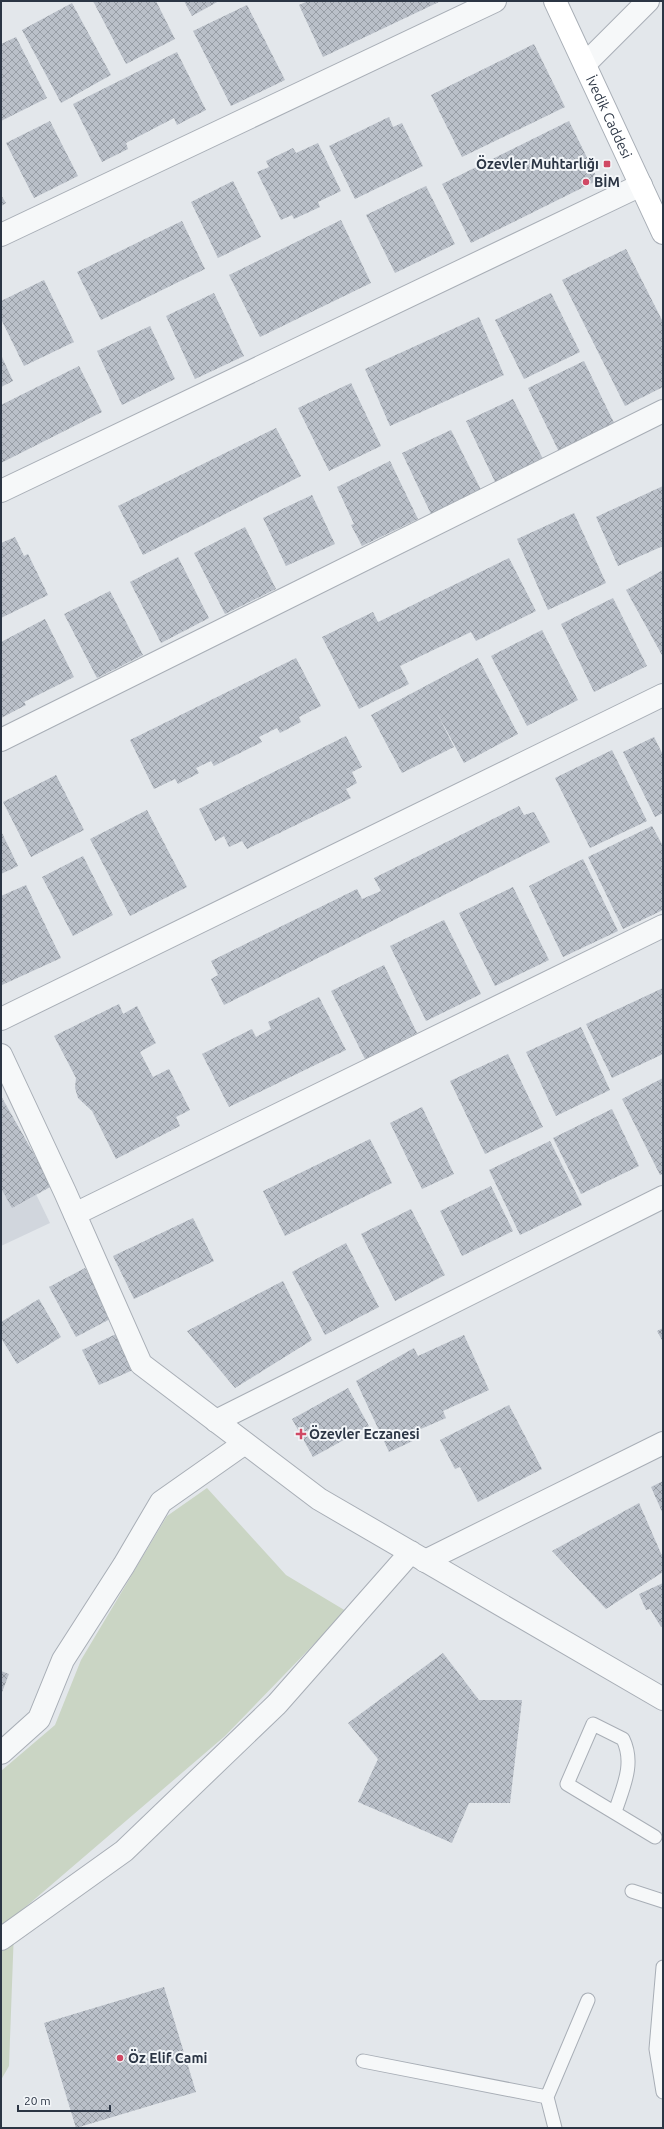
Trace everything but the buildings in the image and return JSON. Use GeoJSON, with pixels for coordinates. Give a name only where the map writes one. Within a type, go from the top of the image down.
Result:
{"type":"FeatureCollection","features":[{"type":"Feature","properties":{"kind":"main road","name":"İvedik Caddesi"},"geometry":{"type":"LineString","coordinates":[[554,1],[585,64],[663,233]]}},
{"type":"Feature","properties":{"kind":"street"},"geometry":{"type":"LineString","coordinates":[[1,235],[495,1]]}},
{"type":"Feature","properties":{"kind":"street"},"geometry":{"type":"LineString","coordinates":[[585,64],[648,1]]}},
{"type":"Feature","properties":{"kind":"street"},"geometry":{"type":"LineString","coordinates":[[1,491],[641,185]]}},
{"type":"Feature","properties":{"kind":"street"},"geometry":{"type":"LineString","coordinates":[[1,740],[663,411]]}},
{"type":"Feature","properties":{"kind":"street"},"geometry":{"type":"LineString","coordinates":[[1,1019],[663,695]]}},
{"type":"Feature","properties":{"kind":"street"},"geometry":{"type":"LineString","coordinates":[[75,1214],[663,926]]}},
{"type":"Feature","properties":{"kind":"street"},"geometry":{"type":"LineString","coordinates":[[1,1056],[75,1214],[142,1364],[319,1499],[663,1698]]}},
{"type":"Feature","properties":{"kind":"street"},"geometry":{"type":"LineString","coordinates":[[216,1421],[663,1197]]}},
{"type":"Feature","properties":{"kind":"street"},"geometry":{"type":"LineString","coordinates":[[1,1753],[39,1719],[63,1660],[124,1565],[161,1502],[246,1443]]}},
{"type":"Feature","properties":{"kind":"street"},"geometry":{"type":"LineString","coordinates":[[1,1939],[124,1851],[277,1704],[418,1556],[663,1443]]}},
{"type":"Feature","properties":{"kind":"lane"},"geometry":{"type":"LineString","coordinates":[[615,1812],[629,1767],[628,1752],[622,1739],[593,1724],[567,1784],[655,1837]]}},
{"type":"Feature","properties":{"kind":"lane"},"geometry":{"type":"LineString","coordinates":[[632,1891],[663,1901]]}},
{"type":"Feature","properties":{"kind":"lane"},"geometry":{"type":"LineString","coordinates":[[663,1967],[656,2049],[663,2092]]}},
{"type":"Feature","properties":{"kind":"lane"},"geometry":{"type":"LineString","coordinates":[[555,2128],[547,2097],[588,2000]]}},
{"type":"Feature","properties":{"kind":"lane"},"geometry":{"type":"LineString","coordinates":[[363,2061],[547,2097]]}},
{"type":"Feature","properties":{"kind":"shaded area"},"geometry":{"type":"Polygon","coordinates":[[[1,1122],[50,1223],[1,1246],[1,1122]]]}},
{"type":"Feature","properties":{"kind":"green space"},"geometry":{"type":"Polygon","coordinates":[[[207,1488],[286,1575],[346,1611],[225,1736],[22,1910],[14,1930],[9,2066],[1,2080],[1,1771],[55,1725],[81,1660],[167,1516],[207,1488]]]}},
{"type":"Feature","properties":{"kind":"place","name":"Özevler Muhtarlığı"},"geometry":{"type":"Point","coordinates":[607,164]}},
{"type":"Feature","properties":{"kind":"place","name":"BİM"},"geometry":{"type":"Point","coordinates":[586,182]}},
{"type":"Feature","properties":{"kind":"place","name":"Özevler Eczanesi"},"geometry":{"type":"Point","coordinates":[301,1434]}},
{"type":"Feature","properties":{"kind":"place","name":"Öz Elif Cami"},"geometry":{"type":"Point","coordinates":[120,2058]}}]}
